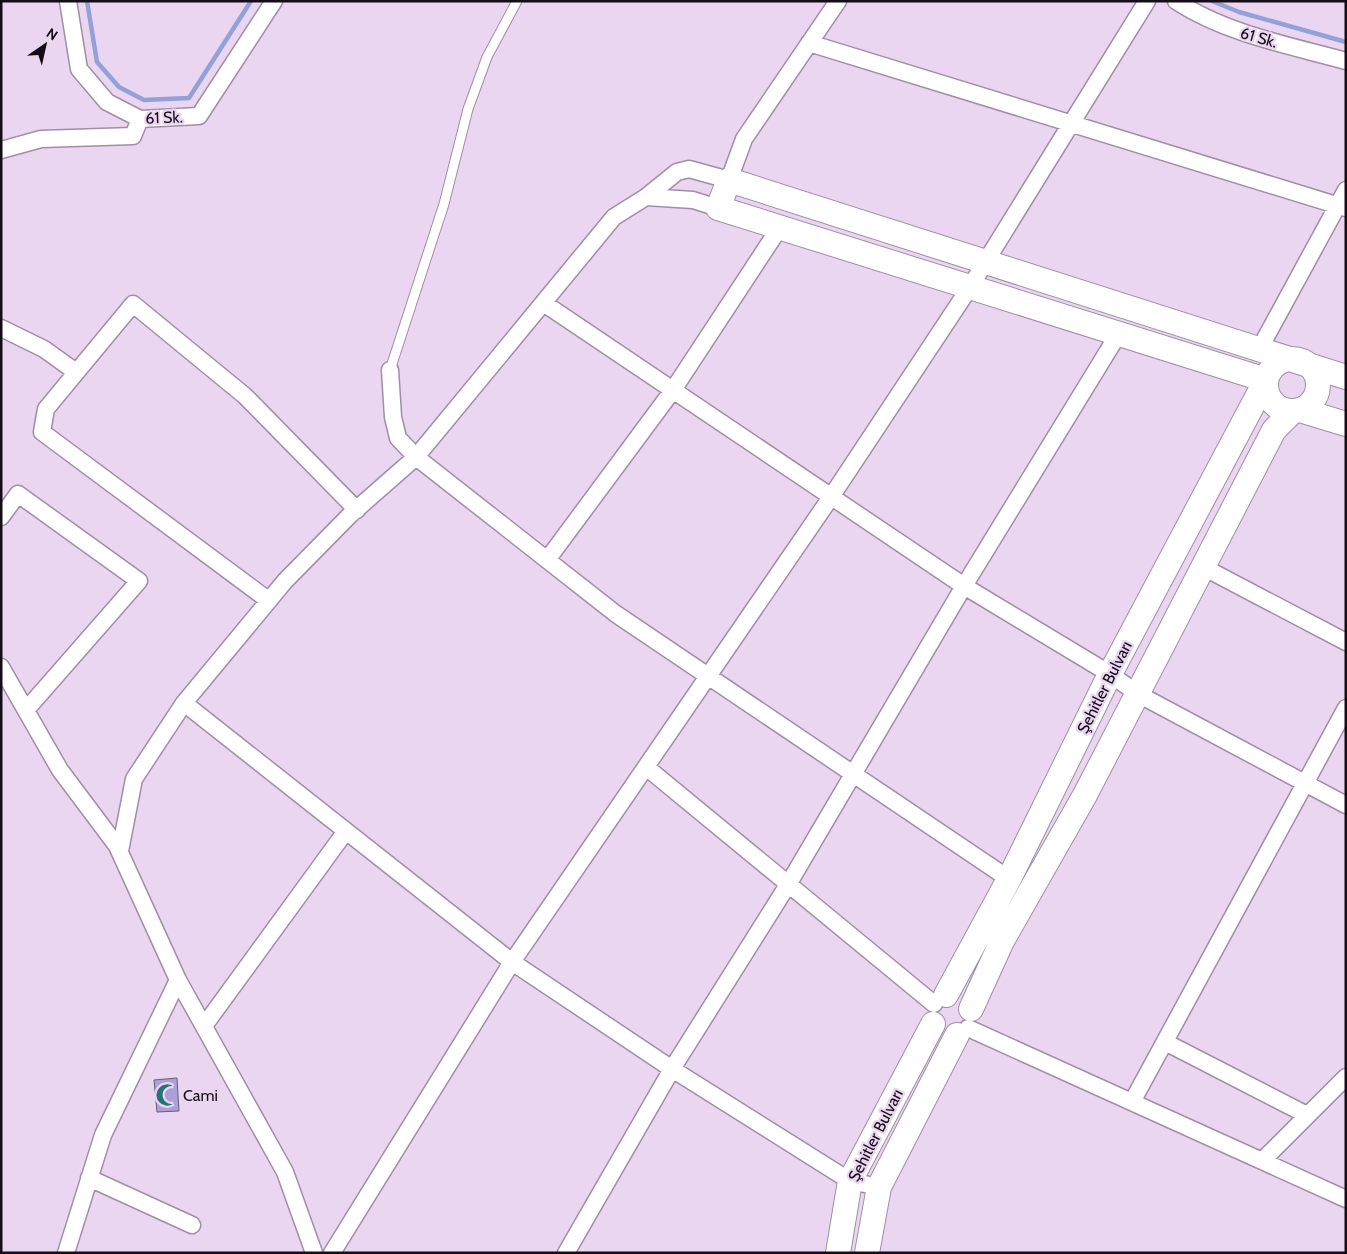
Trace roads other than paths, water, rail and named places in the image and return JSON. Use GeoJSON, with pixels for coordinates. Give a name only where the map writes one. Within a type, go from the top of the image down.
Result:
{"type":"FeatureCollection","features":[{"type":"Feature","properties":{"kind":"main road"},"geometry":{"type":"LineString","coordinates":[[1302,361],[728,180],[718,208],[1266,380],[1270,399],[1284,410],[1296,411],[1346,424]]}},
{"type":"Feature","properties":{"kind":"main road","name":"Şehitler Bulvarı"},"geometry":{"type":"LineString","coordinates":[[838,1253],[850,1181],[938,1008],[1009,879],[1110,674],[1270,371],[1284,360],[1302,361],[1346,376]]}},
{"type":"Feature","properties":{"kind":"main road","name":"Şehitler Bulvarı"},"geometry":{"type":"LineString","coordinates":[[867,1253],[879,1187],[966,1024],[1002,940],[1084,795],[1138,694],[1274,430],[1296,411],[1314,399],[1318,391],[1315,373],[1302,361]]}},
{"type":"Feature","properties":{"kind":"main road"},"geometry":{"type":"LineString","coordinates":[[952,994],[964,999],[966,1024],[943,1034],[938,1008],[952,994]]}},
{"type":"Feature","properties":{"kind":"street","name":"61 Sk."},"geometry":{"type":"LineString","coordinates":[[68,1],[80,70],[107,102],[140,119],[199,116],[274,1]]}},
{"type":"Feature","properties":{"kind":"street"},"geometry":{"type":"LineString","coordinates":[[120,852],[134,779],[184,703],[268,600],[357,510],[416,457],[545,304],[614,217],[646,197],[677,172],[689,170],[728,180],[744,139],[838,1]]}},
{"type":"Feature","properties":{"kind":"street"},"geometry":{"type":"LineString","coordinates":[[332,1253],[512,962],[832,497],[970,287],[984,261],[1147,1]]}},
{"type":"Feature","properties":{"kind":"street","name":"61 Sk."},"geometry":{"type":"LineString","coordinates":[[1176,1],[1199,16],[1233,30],[1346,62]]}},
{"type":"Feature","properties":{"kind":"street"},"geometry":{"type":"LineString","coordinates":[[809,43],[1342,206]]}},
{"type":"Feature","properties":{"kind":"street"},"geometry":{"type":"LineString","coordinates":[[1,150],[41,139],[133,136],[140,119]]}},
{"type":"Feature","properties":{"kind":"street"},"geometry":{"type":"LineString","coordinates":[[1260,348],[1342,206],[1346,190]]}},
{"type":"Feature","properties":{"kind":"street"},"geometry":{"type":"LineString","coordinates":[[646,197],[693,200],[718,208]]}},
{"type":"Feature","properties":{"kind":"street"},"geometry":{"type":"LineString","coordinates":[[547,560],[672,390],[780,227]]}},
{"type":"Feature","properties":{"kind":"street"},"geometry":{"type":"LineString","coordinates":[[268,600],[42,432],[46,409],[133,304],[245,396],[357,510]]}},
{"type":"Feature","properties":{"kind":"street"},"geometry":{"type":"LineString","coordinates":[[545,304],[964,586],[1110,674],[1138,694],[1346,805]]}},
{"type":"Feature","properties":{"kind":"street"},"geometry":{"type":"LineString","coordinates":[[1,328],[44,349],[76,372]]}},
{"type":"Feature","properties":{"kind":"street"},"geometry":{"type":"LineString","coordinates":[[566,1253],[672,1069],[788,883],[964,586],[1119,333]]}},
{"type":"Feature","properties":{"kind":"street"},"geometry":{"type":"LineString","coordinates":[[390,370],[392,417],[398,438],[416,457],[616,614],[852,775],[1009,879]]}},
{"type":"Feature","properties":{"kind":"street"},"geometry":{"type":"LineString","coordinates":[[1,517],[18,494],[138,581],[26,710]]}},
{"type":"Feature","properties":{"kind":"street"},"geometry":{"type":"LineString","coordinates":[[1203,567],[1346,642]]}},
{"type":"Feature","properties":{"kind":"street"},"geometry":{"type":"LineString","coordinates":[[1,667],[60,770],[120,852],[178,980],[285,1172],[314,1253]]}},
{"type":"Feature","properties":{"kind":"street"},"geometry":{"type":"LineString","coordinates":[[184,703],[512,962],[672,1069],[850,1181],[879,1187]]}},
{"type":"Feature","properties":{"kind":"street"},"geometry":{"type":"LineString","coordinates":[[1132,1102],[1346,708]]}},
{"type":"Feature","properties":{"kind":"street"},"geometry":{"type":"LineString","coordinates":[[646,767],[938,1008]]}},
{"type":"Feature","properties":{"kind":"street"},"geometry":{"type":"LineString","coordinates":[[204,1026],[346,831]]}},
{"type":"Feature","properties":{"kind":"street"},"geometry":{"type":"LineString","coordinates":[[66,1253],[103,1135],[178,980]]}},
{"type":"Feature","properties":{"kind":"street"},"geometry":{"type":"LineString","coordinates":[[966,1024],[1132,1102],[1346,1198]]}},
{"type":"Feature","properties":{"kind":"street"},"geometry":{"type":"LineString","coordinates":[[1165,1042],[1308,1115]]}},
{"type":"Feature","properties":{"kind":"street"},"geometry":{"type":"LineString","coordinates":[[1262,1160],[1346,1077]]}},
{"type":"Feature","properties":{"kind":"street"},"geometry":{"type":"LineString","coordinates":[[89,1178],[192,1225]]}},
{"type":"Feature","properties":{"kind":"lane"},"geometry":{"type":"LineString","coordinates":[[390,370],[444,204],[468,109],[487,57],[517,1]]}},
{"type":"Feature","properties":{"kind":"waterway"},"geometry":{"type":"LineString","coordinates":[[87,1],[97,62],[119,87],[144,100],[189,98],[251,1]]}},
{"type":"Feature","properties":{"kind":"waterway"},"geometry":{"type":"LineString","coordinates":[[1212,1],[1239,12],[1346,42]]}},
{"type":"Feature","properties":{"kind":"place","name":"Cami"},"geometry":{"type":"Point","coordinates":[167,1095]}}]}
